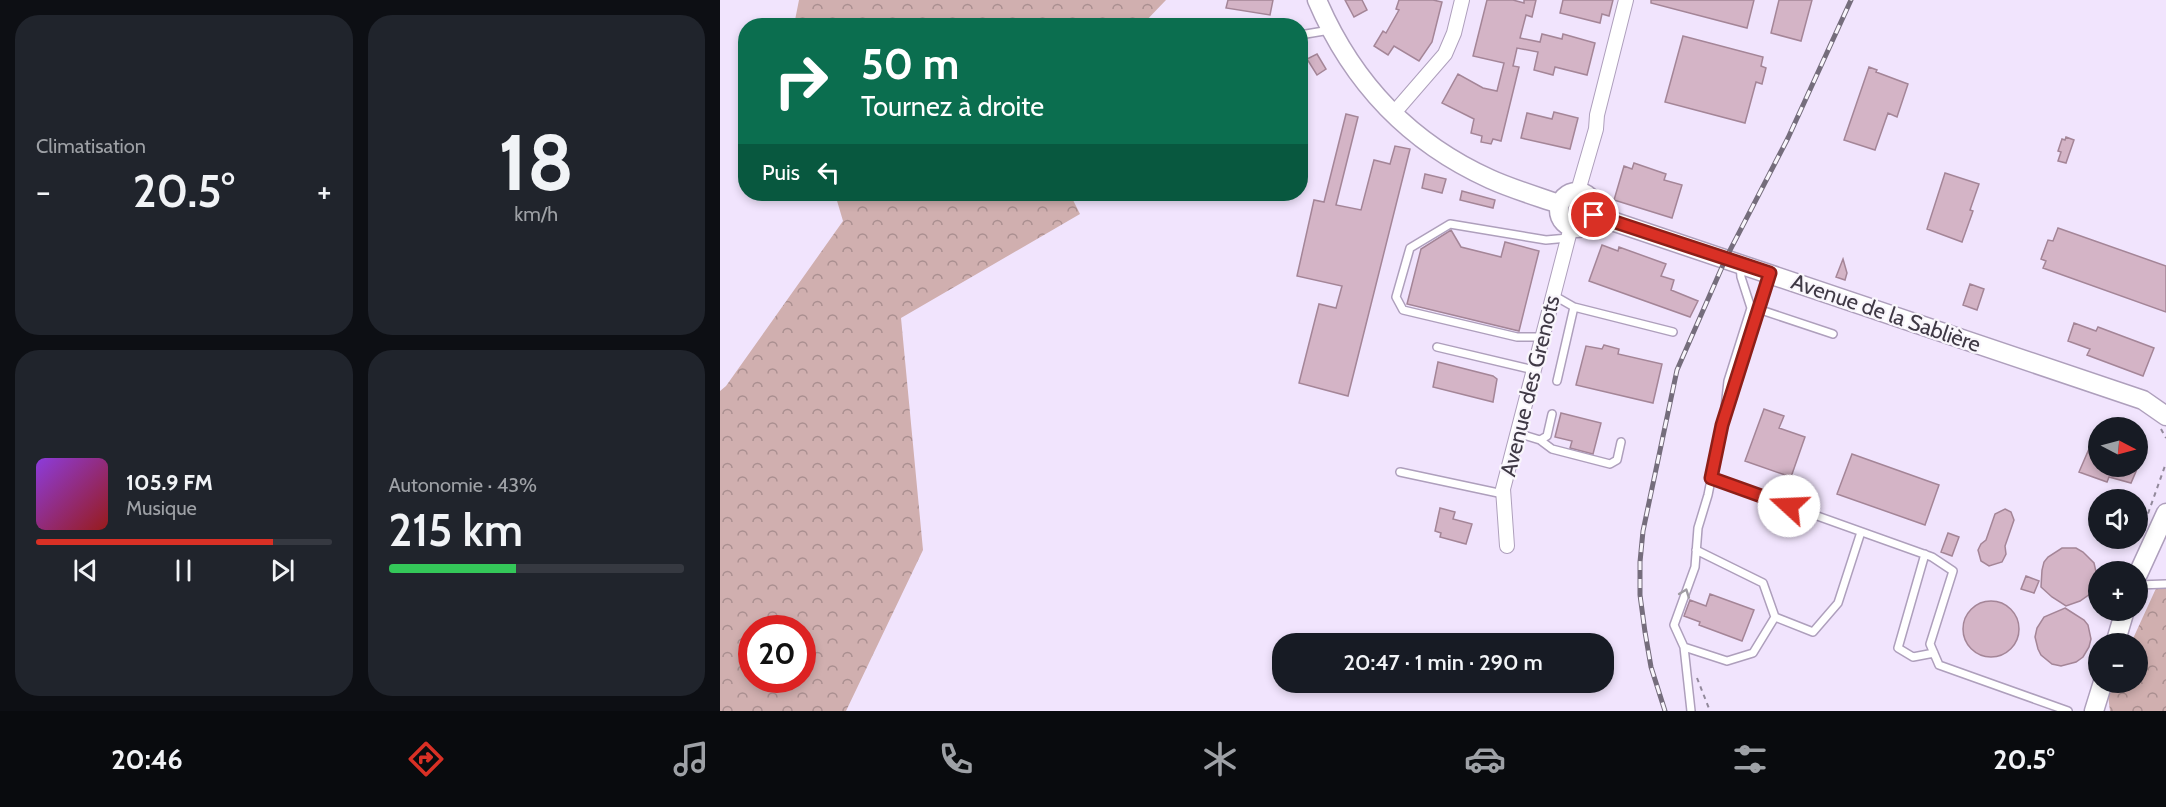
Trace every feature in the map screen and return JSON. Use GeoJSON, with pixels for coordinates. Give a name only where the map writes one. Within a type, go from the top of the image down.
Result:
{"type":"FeatureCollection","features":[{"type":"Feature","properties":{"kind":"main road"},"geometry":{"type":"LineString","coordinates":[[1317,0],[1330,30],[1370,91],[1421,138],[1455,162],[1492,180],[1559,204]]}},
{"type":"Feature","properties":{"kind":"main road"},"geometry":{"type":"LineString","coordinates":[[1578,191],[1588,195],[1593,201],[1594,215],[1592,221],[1569,233],[1561,220],[1559,204],[1565,195],[1578,191]]}},
{"type":"Feature","properties":{"kind":"main road","name":"Avenue de la Sablière"},"geometry":{"type":"LineString","coordinates":[[1594,215],[2143,400],[2166,402]]}},
{"type":"Feature","properties":{"kind":"main road","name":"Avenue de la Sablière"},"geometry":{"type":"LineString","coordinates":[[2143,400],[2166,416]]}},
{"type":"Feature","properties":{"kind":"main road"},"geometry":{"type":"LineString","coordinates":[[2144,561],[2166,513]]}},
{"type":"Feature","properties":{"kind":"main road"},"geometry":{"type":"LineString","coordinates":[[2094,711],[2100,693]]}},
{"type":"Feature","properties":{"kind":"street"},"geometry":{"type":"LineString","coordinates":[[1393,114],[1445,54],[1454,33],[1462,0]]}},
{"type":"Feature","properties":{"kind":"street"},"geometry":{"type":"LineString","coordinates":[[1578,191],[1596,129],[1626,0]]}},
{"type":"Feature","properties":{"kind":"street","name":"Avenue des Grenots"},"geometry":{"type":"LineString","coordinates":[[1507,546],[1503,494],[1569,233]]}},
{"type":"Feature","properties":{"kind":"lane"},"geometry":{"type":"LineString","coordinates":[[1308,34],[1330,30]]}},
{"type":"Feature","properties":{"kind":"lane"},"geometry":{"type":"LineString","coordinates":[[1542,337],[1517,337],[1403,310],[1396,297],[1410,248],[1450,224],[1546,240],[1569,233]]}},
{"type":"Feature","properties":{"kind":"lane"},"geometry":{"type":"LineString","coordinates":[[1691,711],[1684,647],[1674,625],[1695,567],[1698,528],[1722,425],[1728,381],[1751,308],[1739,263]]}},
{"type":"Feature","properties":{"kind":"lane"},"geometry":{"type":"LineString","coordinates":[[1722,425],[1770,273]]}},
{"type":"Feature","properties":{"kind":"lane"},"geometry":{"type":"LineString","coordinates":[[1553,295],[1574,307],[1673,332]]}},
{"type":"Feature","properties":{"kind":"lane"},"geometry":{"type":"LineString","coordinates":[[1557,381],[1574,307]]}},
{"type":"Feature","properties":{"kind":"lane"},"geometry":{"type":"LineString","coordinates":[[1758,309],[1833,334]]}},
{"type":"Feature","properties":{"kind":"lane"},"geometry":{"type":"LineString","coordinates":[[1437,347],[1534,370]]}},
{"type":"Feature","properties":{"kind":"lane"},"geometry":{"type":"LineString","coordinates":[[1540,440],[1547,436],[1552,414]]}},
{"type":"Feature","properties":{"kind":"lane"},"geometry":{"type":"LineString","coordinates":[[1518,434],[1540,440],[1552,449],[1610,464],[1617,460],[1621,442]]}},
{"type":"Feature","properties":{"kind":"lane"},"geometry":{"type":"LineString","coordinates":[[1400,472],[1503,494]]}},
{"type":"Feature","properties":{"kind":"lane"},"geometry":{"type":"LineString","coordinates":[[1711,478],[1925,554],[1953,571],[1930,644],[1939,666],[2068,711]]}},
{"type":"Feature","properties":{"kind":"lane"},"geometry":{"type":"LineString","coordinates":[[1696,550],[1763,583],[1775,617],[1813,632],[1838,603],[1861,532]]}},
{"type":"Feature","properties":{"kind":"lane"},"geometry":{"type":"LineString","coordinates":[[1925,554],[1898,648],[1913,657],[1934,653]]}},
{"type":"Feature","properties":{"kind":"lane"},"geometry":{"type":"LineString","coordinates":[[2148,585],[2166,584]]}},
{"type":"Feature","properties":{"kind":"lane"},"geometry":{"type":"LineString","coordinates":[[1684,647],[1727,661],[1753,653],[1775,617]]}},
{"type":"Feature","properties":{"kind":"path"},"geometry":{"type":"LineString","coordinates":[[2148,514],[2166,463]]}},
{"type":"Feature","properties":{"kind":"green space"},"geometry":{"type":"Polygon","coordinates":[[[799,0],[1166,0],[1149,18],[795,18],[799,0]]]}},
{"type":"Feature","properties":{"kind":"green space"},"geometry":{"type":"Polygon","coordinates":[[[837,201],[1074,201],[1080,214],[901,318],[923,550],[846,711],[720,711],[720,391],[726,386],[843,221],[837,201]]]}},
{"type":"Feature","properties":{"kind":"green space"},"geometry":{"type":"Polygon","coordinates":[[[2166,583],[2166,711],[2110,711],[2109,693],[2148,693],[2148,633],[2136,633],[2141,621],[2148,621],[2148,606],[2158,584],[2166,583]]]}},
{"type":"Feature","properties":{"kind":"building"},"geometry":{"type":"Polygon","coordinates":[[[1228,0],[1273,0],[1270,15],[1226,8],[1228,0]]]}},
{"type":"Feature","properties":{"kind":"building"},"geometry":{"type":"Polygon","coordinates":[[[1345,0],[1362,0],[1367,10],[1354,17],[1345,0]]]}},
{"type":"Feature","properties":{"kind":"building"},"geometry":{"type":"Polygon","coordinates":[[[1399,0],[1442,2],[1432,42],[1419,61],[1394,46],[1388,55],[1374,46],[1383,31],[1386,33],[1399,10],[1396,9],[1399,0]]]}},
{"type":"Feature","properties":{"kind":"building"},"geometry":{"type":"Polygon","coordinates":[[[1487,0],[1513,0],[1524,3],[1524,0],[1536,0],[1532,17],[1526,15],[1520,38],[1540,42],[1542,34],[1562,39],[1563,34],[1595,43],[1587,75],[1555,67],[1553,75],[1534,70],[1538,52],[1517,48],[1513,66],[1519,67],[1501,141],[1493,139],[1491,144],[1481,142],[1482,136],[1471,133],[1474,119],[1442,103],[1458,74],[1483,88],[1497,91],[1504,63],[1473,56],[1487,0]]]}},
{"type":"Feature","properties":{"kind":"building"},"geometry":{"type":"Polygon","coordinates":[[[1563,0],[1613,0],[1609,16],[1602,14],[1600,23],[1560,13],[1563,0]]]}},
{"type":"Feature","properties":{"kind":"building"},"geometry":{"type":"Polygon","coordinates":[[[1651,0],[1754,0],[1747,28],[1651,3],[1651,0]]]}},
{"type":"Feature","properties":{"kind":"building"},"geometry":{"type":"Polygon","coordinates":[[[1779,0],[1812,0],[1801,41],[1771,33],[1779,0]]]}},
{"type":"Feature","properties":{"kind":"building"},"geometry":{"type":"Polygon","coordinates":[[[1683,36],[1763,57],[1761,66],[1766,68],[1762,84],[1756,82],[1745,123],[1665,102],[1683,36]]]}},
{"type":"Feature","properties":{"kind":"building"},"geometry":{"type":"Polygon","coordinates":[[[1317,54],[1326,69],[1317,75],[1308,58],[1317,54]]]}},
{"type":"Feature","properties":{"kind":"building"},"geometry":{"type":"Polygon","coordinates":[[[1869,67],[1908,84],[1897,117],[1888,113],[1875,150],[1844,140],[1869,67]]]}},
{"type":"Feature","properties":{"kind":"building"},"geometry":{"type":"Polygon","coordinates":[[[1554,112],[1578,118],[1570,149],[1521,138],[1527,113],[1552,119],[1554,112]]]}},
{"type":"Feature","properties":{"kind":"building"},"geometry":{"type":"Polygon","coordinates":[[[1346,114],[1358,117],[1336,205],[1361,210],[1374,160],[1390,164],[1395,146],[1410,149],[1348,396],[1299,383],[1319,304],[1336,308],[1342,286],[1297,276],[1314,200],[1324,202],[1346,114]]]}},
{"type":"Feature","properties":{"kind":"building"},"geometry":{"type":"Polygon","coordinates":[[[2066,137],[2074,140],[2066,163],[2058,161],[2061,152],[2058,151],[2062,139],[2065,140],[2066,137]]]}},
{"type":"Feature","properties":{"kind":"building"},"geometry":{"type":"Polygon","coordinates":[[[1634,163],[1666,174],[1664,180],[1682,185],[1672,218],[1614,200],[1624,166],[1632,169],[1634,163]]]}},
{"type":"Feature","properties":{"kind":"building"},"geometry":{"type":"Polygon","coordinates":[[[1945,173],[1979,184],[1970,210],[1973,211],[1962,242],[1927,229],[1945,173]]]}},
{"type":"Feature","properties":{"kind":"building"},"geometry":{"type":"Polygon","coordinates":[[[1425,174],[1446,179],[1442,193],[1422,188],[1425,174]]]}},
{"type":"Feature","properties":{"kind":"building"},"geometry":{"type":"Polygon","coordinates":[[[1462,191],[1495,200],[1493,208],[1460,200],[1462,191]]]}},
{"type":"Feature","properties":{"kind":"building"},"geometry":{"type":"Polygon","coordinates":[[[2058,228],[2166,266],[2166,312],[2043,268],[2046,261],[2041,259],[2048,240],[2053,241],[2058,228]]]}},
{"type":"Feature","properties":{"kind":"building"},"geometry":{"type":"Polygon","coordinates":[[[1451,230],[1461,247],[1501,257],[1505,242],[1539,251],[1519,331],[1407,304],[1421,249],[1451,230]]]}},
{"type":"Feature","properties":{"kind":"building"},"geometry":{"type":"Polygon","coordinates":[[[1602,245],[1618,251],[1619,247],[1666,264],[1661,276],[1674,280],[1671,290],[1698,301],[1690,317],[1589,281],[1602,245]]]}},
{"type":"Feature","properties":{"kind":"building"},"geometry":{"type":"Polygon","coordinates":[[[1843,259],[1847,273],[1845,280],[1836,277],[1843,259]]]}},
{"type":"Feature","properties":{"kind":"building"},"geometry":{"type":"Polygon","coordinates":[[[1970,284],[1984,289],[1977,310],[1963,305],[1970,284]]]}},
{"type":"Feature","properties":{"kind":"building"},"geometry":{"type":"Polygon","coordinates":[[[2074,323],[2096,331],[2098,327],[2154,348],[2143,376],[2087,355],[2090,349],[2068,341],[2074,323]]]}},
{"type":"Feature","properties":{"kind":"building"},"geometry":{"type":"Polygon","coordinates":[[[1604,345],[1619,349],[1618,354],[1662,364],[1653,403],[1576,385],[1586,346],[1602,349],[1604,345]]]}},
{"type":"Feature","properties":{"kind":"building"},"geometry":{"type":"Polygon","coordinates":[[[1438,362],[1493,376],[1497,379],[1493,402],[1433,387],[1438,362]]]}},
{"type":"Feature","properties":{"kind":"building"},"geometry":{"type":"Polygon","coordinates":[[[1764,409],[1784,416],[1779,428],[1805,437],[1791,477],[1745,461],[1764,409]]]}},
{"type":"Feature","properties":{"kind":"building"},"geometry":{"type":"Polygon","coordinates":[[[1561,413],[1601,423],[1593,454],[1570,448],[1572,441],[1555,437],[1561,413]]]}},
{"type":"Feature","properties":{"kind":"building"},"geometry":{"type":"Polygon","coordinates":[[[2088,451],[2088,475],[2079,472],[2088,451]]]}},
{"type":"Feature","properties":{"kind":"building"},"geometry":{"type":"Polygon","coordinates":[[[1852,454],[1939,485],[1925,525],[1837,494],[1852,454]]]}},
{"type":"Feature","properties":{"kind":"building"},"geometry":{"type":"Polygon","coordinates":[[[2093,477],[2109,477],[2107,482],[2093,477]]]}},
{"type":"Feature","properties":{"kind":"building"},"geometry":{"type":"Polygon","coordinates":[[[2109,477],[2134,477],[2131,483],[2109,477]]]}},
{"type":"Feature","properties":{"kind":"building"},"geometry":{"type":"Polygon","coordinates":[[[1440,508],[1455,512],[1453,519],[1472,524],[1466,544],[1440,537],[1441,533],[1435,531],[1440,508]]]}},
{"type":"Feature","properties":{"kind":"building"},"geometry":{"type":"Polygon","coordinates":[[[2005,509],[2011,512],[2014,520],[2005,546],[2006,554],[2002,562],[1989,566],[1981,561],[1978,550],[1986,540],[1995,514],[2005,509]]]}},
{"type":"Feature","properties":{"kind":"building"},"geometry":{"type":"Polygon","coordinates":[[[1948,533],[1959,537],[1952,556],[1941,552],[1948,533]]]}},
{"type":"Feature","properties":{"kind":"building"},"geometry":{"type":"Polygon","coordinates":[[[2062,548],[2076,548],[2083,552],[2092,561],[2088,561],[2088,595],[2066,606],[2041,587],[2042,570],[2048,557],[2062,548]]]}},
{"type":"Feature","properties":{"kind":"building"},"geometry":{"type":"Polygon","coordinates":[[[2026,576],[2039,581],[2034,593],[2021,589],[2026,576]]]}},
{"type":"Feature","properties":{"kind":"building"},"geometry":{"type":"Polygon","coordinates":[[[1710,594],[1754,610],[1742,641],[1699,625],[1700,622],[1684,616],[1690,600],[1706,606],[1710,594]]]}},
{"type":"Feature","properties":{"kind":"building"},"geometry":{"type":"Polygon","coordinates":[[[1991,601],[2002,603],[2011,609],[2017,618],[2019,629],[2017,640],[2011,649],[2002,655],[1991,657],[1980,655],[1971,649],[1965,640],[1963,629],[1965,618],[1971,609],[1980,603],[1991,601]]]}},
{"type":"Feature","properties":{"kind":"building"},"geometry":{"type":"Polygon","coordinates":[[[2065,608],[2084,620],[2090,633],[2088,649],[2083,657],[2076,662],[2061,666],[2052,664],[2041,655],[2035,637],[2037,628],[2044,617],[2065,608]]]}},
{"type":"Feature","properties":{"kind":"railway"},"geometry":{"type":"LineString","coordinates":[[1665,711],[1651,667],[1645,632],[1640,595],[1640,562],[1643,531],[1677,370],[1726,258],[1788,138],[1851,0]]}},
{"type":"Feature","properties":{"kind":"route"},"geometry":{"type":"LineString","coordinates":[[1594,215],[1770,273],[1722,425],[1711,478],[1789,506]]}}]}
